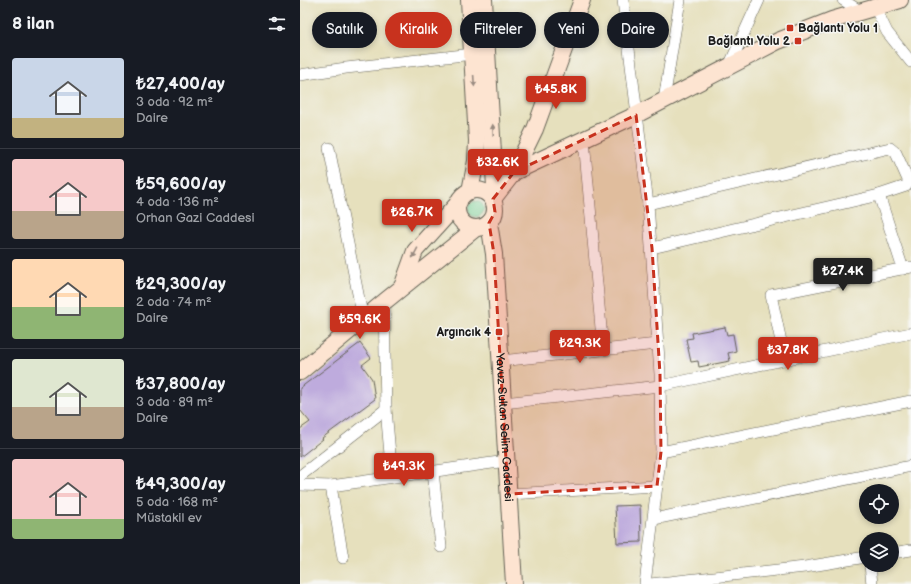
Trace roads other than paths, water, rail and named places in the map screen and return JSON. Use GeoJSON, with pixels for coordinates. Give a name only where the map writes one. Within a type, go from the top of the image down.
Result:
{"type":"FeatureCollection","features":[{"type":"Feature","properties":{"kind":"street"},"geometry":{"type":"LineString","coordinates":[[469,0],[477,141],[476,161],[470,191]]}},
{"type":"Feature","properties":{"kind":"street"},"geometry":{"type":"LineString","coordinates":[[300,372],[402,287],[483,225],[495,212],[492,198],[496,187],[484,0]]}},
{"type":"Feature","properties":{"kind":"street"},"geometry":{"type":"LineString","coordinates":[[492,198],[514,172],[535,129],[582,0]]}},
{"type":"Feature","properties":{"kind":"street"},"geometry":{"type":"LineString","coordinates":[[623,0],[648,204],[660,386],[661,452],[645,584]]}},
{"type":"Feature","properties":{"kind":"street"},"geometry":{"type":"LineString","coordinates":[[664,100],[680,0]]}},
{"type":"Feature","properties":{"kind":"street"},"geometry":{"type":"LineString","coordinates":[[728,66],[759,0]]}},
{"type":"Feature","properties":{"kind":"street"},"geometry":{"type":"LineString","coordinates":[[843,0],[867,9],[911,62]]}},
{"type":"Feature","properties":{"kind":"street"},"geometry":{"type":"LineString","coordinates":[[514,172],[636,115],[728,66],[805,30],[867,9],[900,0]]}},
{"type":"Feature","properties":{"kind":"street"},"geometry":{"type":"LineString","coordinates":[[300,75],[346,68],[472,54]]}},
{"type":"Feature","properties":{"kind":"street"},"geometry":{"type":"LineString","coordinates":[[584,140],[604,350]]}},
{"type":"Feature","properties":{"kind":"street"},"geometry":{"type":"LineString","coordinates":[[329,148],[363,319]]}},
{"type":"Feature","properties":{"kind":"street"},"geometry":{"type":"LineString","coordinates":[[648,204],[890,148],[896,153],[909,182],[906,186],[879,195],[652,248]]}},
{"type":"Feature","properties":{"kind":"street"},"geometry":{"type":"LineString","coordinates":[[402,287],[415,251],[462,196],[470,191],[483,191],[492,198]]}},
{"type":"Feature","properties":{"kind":"street"},"geometry":{"type":"LineString","coordinates":[[785,360],[772,295],[907,268],[879,195]]}},
{"type":"Feature","properties":{"kind":"street"},"geometry":{"type":"LineString","coordinates":[[458,202],[457,212],[460,218],[467,225],[483,225]]}},
{"type":"Feature","properties":{"kind":"street","name":"Yavuz Sultan Selim Caddesi"},"geometry":{"type":"LineString","coordinates":[[483,225],[494,254],[514,584]]}},
{"type":"Feature","properties":{"kind":"street"},"geometry":{"type":"LineString","coordinates":[[384,302],[386,409],[392,477]]}},
{"type":"Feature","properties":{"kind":"street"},"geometry":{"type":"LineString","coordinates":[[503,403],[660,386],[911,333]]}},
{"type":"Feature","properties":{"kind":"street"},"geometry":{"type":"LineString","coordinates":[[500,361],[657,344]]}},
{"type":"Feature","properties":{"kind":"street"},"geometry":{"type":"LineString","coordinates":[[661,452],[911,401]]}},
{"type":"Feature","properties":{"kind":"street"},"geometry":{"type":"LineString","coordinates":[[300,476],[386,409]]}},
{"type":"Feature","properties":{"kind":"street"},"geometry":{"type":"LineString","coordinates":[[300,486],[331,486],[506,461]]}},
{"type":"Feature","properties":{"kind":"street"},"geometry":{"type":"LineString","coordinates":[[654,519],[911,466]]}},
{"type":"Feature","properties":{"kind":"street"},"geometry":{"type":"LineString","coordinates":[[433,472],[441,547]]}},
{"type":"Feature","properties":{"kind":"street"},"geometry":{"type":"LineString","coordinates":[[331,486],[342,558]]}},
{"type":"Feature","properties":{"kind":"street"},"geometry":{"type":"LineString","coordinates":[[508,494],[657,486]]}},
{"type":"Feature","properties":{"kind":"street"},"geometry":{"type":"LineString","coordinates":[[899,552],[911,550]]}},
{"type":"Feature","properties":{"kind":"street"},"geometry":{"type":"LineString","coordinates":[[650,584],[805,567],[859,558]]}},
{"type":"Feature","properties":{"kind":"street"},"geometry":{"type":"LineString","coordinates":[[871,572],[872,584]]}},
{"type":"Feature","properties":{"kind":"place","name":"Bağlantı Yolu 1"},"geometry":{"type":"Point","coordinates":[790,28]}},
{"type":"Feature","properties":{"kind":"place","name":"Bağlantı Yolu 2"},"geometry":{"type":"Point","coordinates":[798,41]}},
{"type":"Feature","properties":{"kind":"place","name":"Argıncık 4"},"geometry":{"type":"Point","coordinates":[499,332]}}]}
